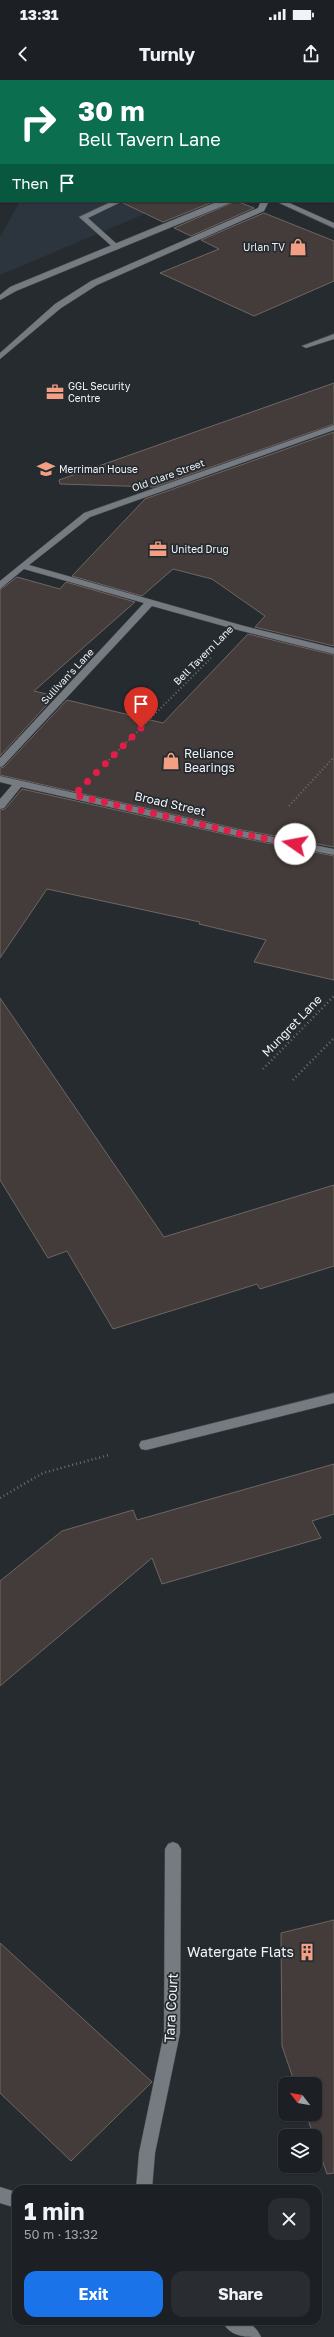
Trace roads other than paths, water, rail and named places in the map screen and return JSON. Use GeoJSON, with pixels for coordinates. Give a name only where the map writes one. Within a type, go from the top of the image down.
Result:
{"type":"FeatureCollection","features":[{"type":"Feature","properties":{"kind":"street"},"geometry":{"type":"LineString","coordinates":[[116,248],[83,217],[117,202]]}},
{"type":"Feature","properties":{"kind":"street"},"geometry":{"type":"LineString","coordinates":[[0,298],[13,289],[116,248],[221,202]]}},
{"type":"Feature","properties":{"kind":"street"},"geometry":{"type":"LineString","coordinates":[[0,357],[58,306],[94,283],[260,209],[264,202]]}},
{"type":"Feature","properties":{"kind":"street"},"geometry":{"type":"LineString","coordinates":[[281,202],[334,226]]}},
{"type":"Feature","properties":{"kind":"street"},"geometry":{"type":"LineString","coordinates":[[306,346],[334,336]]}},
{"type":"Feature","properties":{"kind":"street","name":"Old Clare Street"},"geometry":{"type":"LineString","coordinates":[[0,586],[22,566],[87,515],[334,427]]}},
{"type":"Feature","properties":{"kind":"street"},"geometry":{"type":"LineString","coordinates":[[22,566],[241,628],[334,651]]}},
{"type":"Feature","properties":{"kind":"street","name":"Sullivan's Lane"},"geometry":{"type":"LineString","coordinates":[[0,764],[150,602]]}},
{"type":"Feature","properties":{"kind":"street","name":"Broad Street"},"geometry":{"type":"LineString","coordinates":[[0,779],[19,782],[242,834],[269,838],[334,852]]}},
{"type":"Feature","properties":{"kind":"street"},"geometry":{"type":"LineString","coordinates":[[0,806],[19,782]]}},
{"type":"Feature","properties":{"kind":"street"},"geometry":{"type":"LineString","coordinates":[[146,1445],[334,1398]]}},
{"type":"Feature","properties":{"kind":"street","name":"Tara Court"},"geometry":{"type":"LineString","coordinates":[[144,2185],[146,2153],[172,2033],[174,1849]]}},
{"type":"Feature","properties":{"kind":"street"},"geometry":{"type":"LineString","coordinates":[[0,2195],[12,2199]]}},
{"type":"Feature","properties":{"kind":"street"},"geometry":{"type":"LineString","coordinates":[[236,2325],[252,2337]]}},
{"type":"Feature","properties":{"kind":"place","name":"Urlan TV"},"geometry":{"type":"Point","coordinates":[298,247]}},
{"type":"Feature","properties":{"kind":"place","name":"GGL Security Centre"},"geometry":{"type":"Point","coordinates":[55,392]}},
{"type":"Feature","properties":{"kind":"place","name":"Merriman House"},"geometry":{"type":"Point","coordinates":[46,469]}},
{"type":"Feature","properties":{"kind":"place","name":"United Drug"},"geometry":{"type":"Point","coordinates":[158,549]}},
{"type":"Feature","properties":{"kind":"place","name":"Reliance Bearings"},"geometry":{"type":"Point","coordinates":[171,761]}},
{"type":"Feature","properties":{"kind":"place","name":"Watergate Flats"},"geometry":{"type":"Point","coordinates":[307,1952]}}]}
